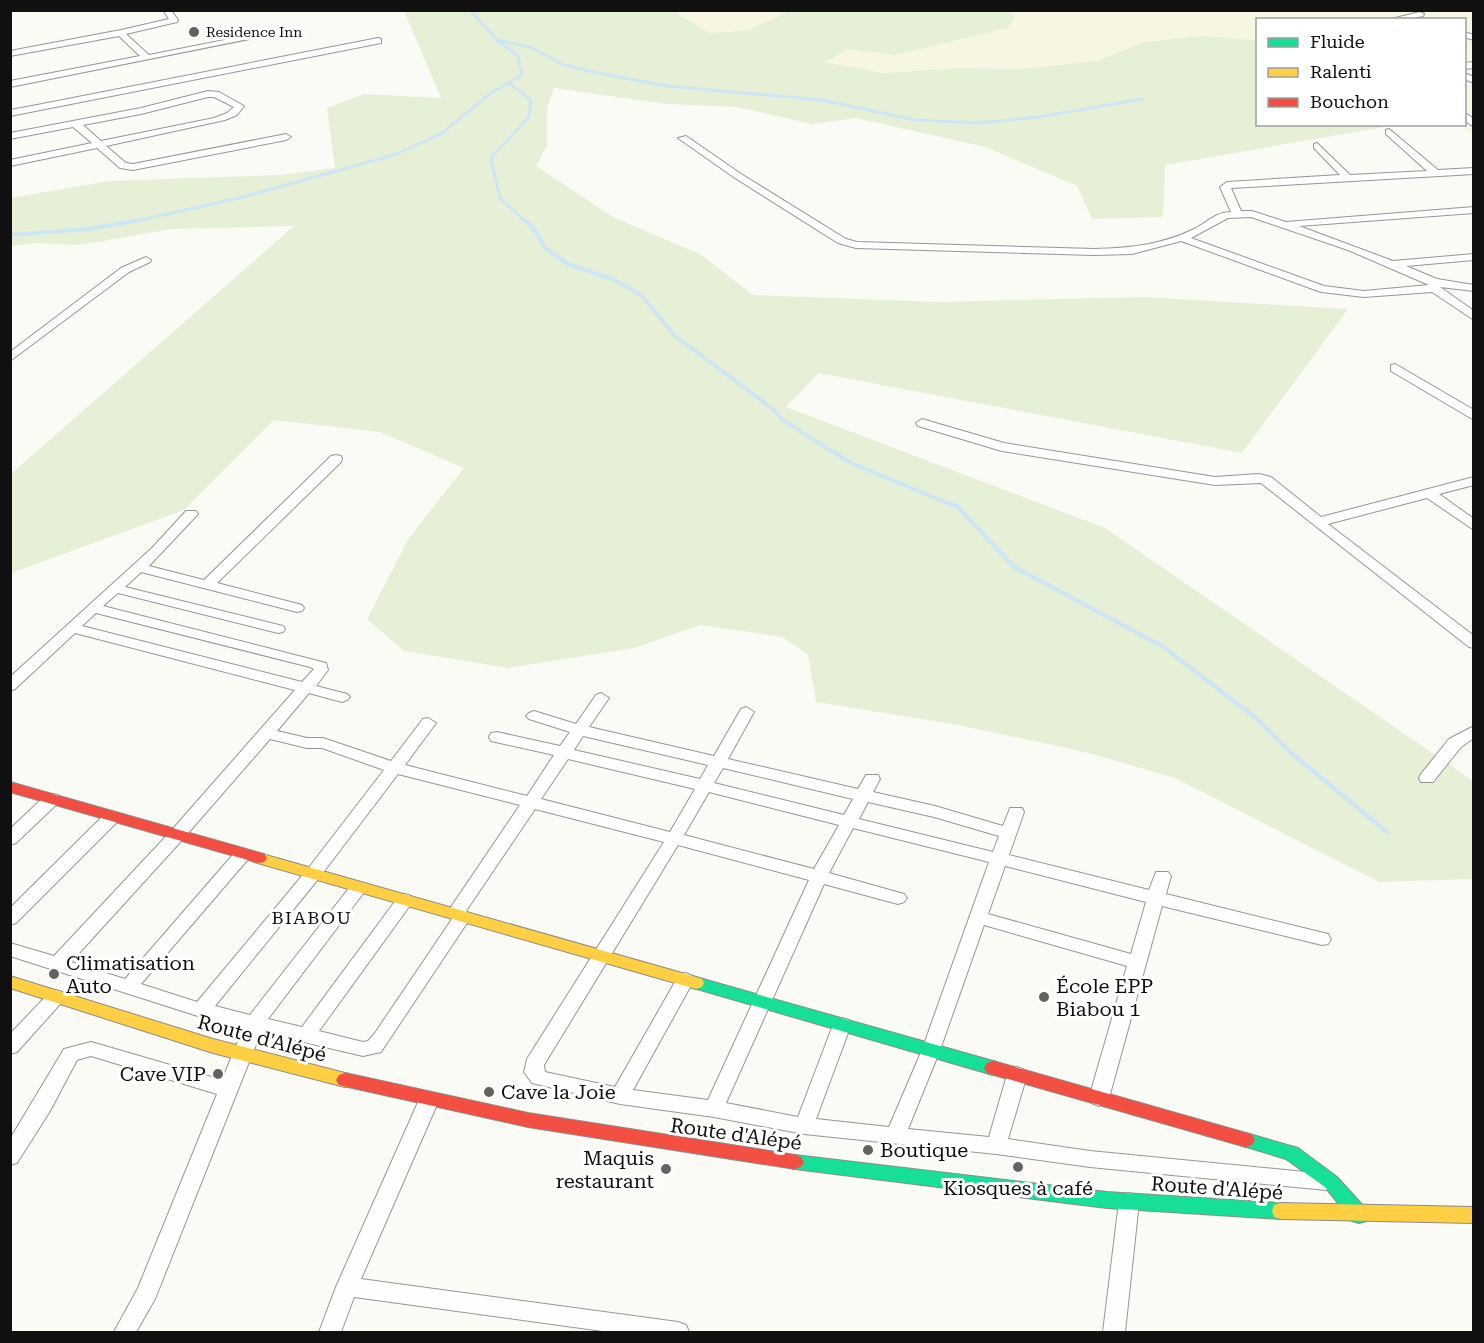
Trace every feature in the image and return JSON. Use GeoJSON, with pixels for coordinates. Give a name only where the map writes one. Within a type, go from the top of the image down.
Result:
{"type":"FeatureCollection","features":[{"type":"Feature","properties":{"kind":"street"},"geometry":{"type":"LineString","coordinates":[[10,54],[121,33],[174,20],[166,10]]}},
{"type":"Feature","properties":{"kind":"street"},"geometry":{"type":"LineString","coordinates":[[1400,18],[1419,14]]}},
{"type":"Feature","properties":{"kind":"street"},"geometry":{"type":"LineString","coordinates":[[121,33],[125,40],[146,57]]}},
{"type":"Feature","properties":{"kind":"street"},"geometry":{"type":"LineString","coordinates":[[10,84],[270,34]]}},
{"type":"Feature","properties":{"kind":"street"},"geometry":{"type":"LineString","coordinates":[[10,113],[309,52],[378,41]]}},
{"type":"Feature","properties":{"kind":"street"},"geometry":{"type":"LineString","coordinates":[[10,136],[141,111],[208,94],[216,94],[240,106],[238,111],[209,122],[10,164]]}},
{"type":"Feature","properties":{"kind":"street"},"geometry":{"type":"LineString","coordinates":[[76,124],[123,166],[133,167],[286,137]]}},
{"type":"Feature","properties":{"kind":"street"},"geometry":{"type":"LineString","coordinates":[[1389,132],[1436,173]]}},
{"type":"Feature","properties":{"kind":"street"},"geometry":{"type":"LineString","coordinates":[[683,138],[738,176],[842,241],[856,245],[1094,252],[1148,248],[1199,231],[1212,221],[1237,213],[1252,214],[1392,264],[1435,285],[1473,317]]}},
{"type":"Feature","properties":{"kind":"street"},"geometry":{"type":"LineString","coordinates":[[1317,146],[1348,178]]}},
{"type":"Feature","properties":{"kind":"street"},"geometry":{"type":"LineString","coordinates":[[1237,213],[1225,188],[1231,184],[1473,171]]}},
{"type":"Feature","properties":{"kind":"street"},"geometry":{"type":"LineString","coordinates":[[1284,224],[1473,210]]}},
{"type":"Feature","properties":{"kind":"street"},"geometry":{"type":"LineString","coordinates":[[1182,238],[1321,289],[1341,293],[1375,295],[1435,285],[1473,288]]}},
{"type":"Feature","properties":{"kind":"street"},"geometry":{"type":"LineString","coordinates":[[1392,264],[1473,257]]}},
{"type":"Feature","properties":{"kind":"street"},"geometry":{"type":"LineString","coordinates":[[10,358],[125,270],[146,260]]}},
{"type":"Feature","properties":{"kind":"street"},"geometry":{"type":"LineString","coordinates":[[1395,368],[1473,416]]}},
{"type":"Feature","properties":{"kind":"street"},"geometry":{"type":"LineString","coordinates":[[922,423],[1002,447],[1215,481],[1259,478],[1274,484],[1473,644]]}},
{"type":"Feature","properties":{"kind":"street"},"geometry":{"type":"LineString","coordinates":[[208,584],[336,459]]}},
{"type":"Feature","properties":{"kind":"street"},"geometry":{"type":"LineString","coordinates":[[1319,522],[1473,481]]}},
{"type":"Feature","properties":{"kind":"street"},"geometry":{"type":"LineString","coordinates":[[1429,493],[1473,526]]}},
{"type":"Feature","properties":{"kind":"street"},"geometry":{"type":"LineString","coordinates":[[10,687],[114,588],[157,551],[191,514]]}},
{"type":"Feature","properties":{"kind":"street"},"geometry":{"type":"LineString","coordinates":[[137,567],[297,608]]}},
{"type":"Feature","properties":{"kind":"street"},"geometry":{"type":"LineString","coordinates":[[114,588],[278,629]]}},
{"type":"Feature","properties":{"kind":"street"},"geometry":{"type":"LineString","coordinates":[[57,965],[177,835],[321,670],[321,666],[93,608]]}},
{"type":"Feature","properties":{"kind":"street"},"geometry":{"type":"LineString","coordinates":[[72,628],[342,697]]}},
{"type":"Feature","properties":{"kind":"street"},"geometry":{"type":"LineString","coordinates":[[10,949],[201,1010],[256,1021],[363,1050],[374,1047],[382,1038],[530,803],[601,698]]}},
{"type":"Feature","properties":{"kind":"street"},"geometry":{"type":"LineString","coordinates":[[746,712],[705,787],[604,957],[534,1064],[534,1072],[539,1078],[620,1096],[714,1109],[804,1126],[996,1146],[1101,1160],[1331,1182]]}},
{"type":"Feature","properties":{"kind":"street"},"geometry":{"type":"LineString","coordinates":[[534,716],[579,730],[935,812],[1007,834]]}},
{"type":"Feature","properties":{"kind":"street"},"geometry":{"type":"LineString","coordinates":[[201,1010],[313,874],[428,723]]}},
{"type":"Feature","properties":{"kind":"street"},"geometry":{"type":"LineString","coordinates":[[1427,778],[1455,743],[1473,731]]}},
{"type":"Feature","properties":{"kind":"street"},"geometry":{"type":"LineString","coordinates":[[266,733],[307,743],[322,743],[393,767],[898,898]]}},
{"type":"Feature","properties":{"kind":"street"},"geometry":{"type":"LineString","coordinates":[[496,737],[636,769],[1322,939]]}},
{"type":"Feature","properties":{"kind":"street"},"geometry":{"type":"LineString","coordinates":[[714,1109],[819,876],[872,779]]}},
{"type":"Feature","properties":{"kind":"street"},"geometry":{"type":"LineString","coordinates":[[10,788],[1292,1153],[1331,1182],[1359,1215]]}},
{"type":"Feature","properties":{"kind":"street"},"geometry":{"type":"LineString","coordinates":[[10,839],[52,799]]}},
{"type":"Feature","properties":{"kind":"street"},"geometry":{"type":"LineString","coordinates":[[896,1137],[931,1050],[1016,812]]}},
{"type":"Feature","properties":{"kind":"street"},"geometry":{"type":"LineString","coordinates":[[10,919],[112,817]]}},
{"type":"Feature","properties":{"kind":"street"},"geometry":{"type":"LineString","coordinates":[[128,987],[243,854]]}},
{"type":"Feature","properties":{"kind":"street"},"geometry":{"type":"LineString","coordinates":[[1099,1098],[1162,876]]}},
{"type":"Feature","properties":{"kind":"street"},"geometry":{"type":"LineString","coordinates":[[125,1332],[147,1292],[256,1021],[359,887]]}},
{"type":"Feature","properties":{"kind":"street"},"geometry":{"type":"LineString","coordinates":[[306,1035],[405,900]]}},
{"type":"Feature","properties":{"kind":"street"},"geometry":{"type":"LineString","coordinates":[[977,917],[1139,963]]}},
{"type":"Feature","properties":{"kind":"street"},"geometry":{"type":"LineString","coordinates":[[620,1096],[685,980]]}},
{"type":"Feature","properties":{"kind":"street","name":"Route d'Alépé"},"geometry":{"type":"LineString","coordinates":[[10,982],[157,1030],[243,1054],[429,1100],[528,1121],[661,1144],[879,1174],[1129,1202],[1359,1215],[1473,1215]]}},
{"type":"Feature","properties":{"kind":"street"},"geometry":{"type":"LineString","coordinates":[[10,1047],[56,997]]}},
{"type":"Feature","properties":{"kind":"street"},"geometry":{"type":"LineString","coordinates":[[804,1126],[842,1025]]}},
{"type":"Feature","properties":{"kind":"street"},"geometry":{"type":"LineString","coordinates":[[10,1157],[44,1105],[65,1062],[71,1054],[79,1050],[91,1049],[229,1090]]}},
{"type":"Feature","properties":{"kind":"street"},"geometry":{"type":"LineString","coordinates":[[996,1146],[1017,1075]]}},
{"type":"Feature","properties":{"kind":"street"},"geometry":{"type":"LineString","coordinates":[[330,1332],[347,1287],[429,1100]]}},
{"type":"Feature","properties":{"kind":"street"},"geometry":{"type":"LineString","coordinates":[[1114,1332],[1129,1202]]}},
{"type":"Feature","properties":{"kind":"street"},"geometry":{"type":"LineString","coordinates":[[347,1287],[613,1328],[678,1332]]}},
{"type":"Feature","properties":{"kind":"green space"},"geometry":{"type":"Polygon","coordinates":[[[792,10],[1007,10],[1015,17],[1008,28],[895,55],[848,49],[824,62],[884,73],[957,68],[1019,69],[1097,61],[1144,42],[1202,36],[1253,40],[1256,41],[1256,126],[1390,126],[1165,165],[1163,217],[1092,219],[1077,186],[985,147],[856,118],[812,124],[737,107],[667,104],[554,88],[547,108],[547,145],[536,166],[613,217],[700,254],[753,295],[939,302],[1144,297],[1348,309],[1242,453],[819,373],[786,407],[1105,528],[1473,781],[1473,879],[1379,882],[1175,778],[1085,752],[959,725],[816,702],[808,655],[782,637],[700,625],[634,648],[508,668],[404,651],[367,619],[409,538],[464,468],[380,432],[274,420],[184,510],[11,573],[11,474],[294,226],[171,229],[79,245],[37,243],[11,246],[11,198],[109,181],[281,175],[335,168],[327,108],[364,94],[441,98],[404,11],[673,11],[709,33],[749,30],[792,10]]]}},
{"type":"Feature","properties":{"kind":"green space"},"geometry":{"type":"Polygon","coordinates":[[[672,11],[792,11],[749,30],[709,33],[672,11]]]}},
{"type":"Feature","properties":{"kind":"green space"},"geometry":{"type":"Polygon","coordinates":[[[1007,11],[1473,11],[1473,135],[1461,126],[1466,126],[1466,18],[1256,18],[1256,41],[1202,36],[1144,42],[1097,61],[1019,69],[957,68],[884,73],[823,62],[848,49],[895,55],[951,41],[1014,17],[1007,11]]]}},
{"type":"Feature","properties":{"kind":"waterway"},"geometry":{"type":"LineString","coordinates":[[470,10],[497,40]]}},
{"type":"Feature","properties":{"kind":"waterway"},"geometry":{"type":"LineString","coordinates":[[132,222],[243,197],[397,154],[442,133],[491,93],[522,75],[518,56],[497,40]]}},
{"type":"Feature","properties":{"kind":"waterway"},"geometry":{"type":"LineString","coordinates":[[497,40],[530,47],[564,65],[598,73],[667,86],[822,100],[915,120],[979,123],[1039,117],[1142,99]]}},
{"type":"Feature","properties":{"kind":"waterway"},"geometry":{"type":"LineString","coordinates":[[509,83],[531,100],[529,117],[491,158],[500,198],[526,222]]}},
{"type":"Feature","properties":{"kind":"waterway"},"geometry":{"type":"LineString","coordinates":[[10,235],[88,229],[140,220]]}},
{"type":"Feature","properties":{"kind":"waterway"},"geometry":{"type":"LineString","coordinates":[[525,220],[534,229],[545,248],[568,264],[615,280],[642,296],[675,336],[773,409],[784,421],[851,463],[957,507]]}},
{"type":"Feature","properties":{"kind":"waterway"},"geometry":{"type":"LineString","coordinates":[[956,505],[1014,567],[1162,646],[1256,718],[1290,752],[1387,832]]}},
{"type":"Feature","properties":{"kind":"traffic: fast"},"geometry":{"type":"LineString","coordinates":[[696,983],[993,1068]]}},
{"type":"Feature","properties":{"kind":"traffic: fast"},"geometry":{"type":"LineString","coordinates":[[1246,1140],[1292,1153],[1331,1182],[1359,1215]]}},
{"type":"Feature","properties":{"kind":"traffic: fast"},"geometry":{"type":"LineString","coordinates":[[795,1162],[1107,1200],[1281,1211]]}},
{"type":"Feature","properties":{"kind":"traffic: slow"},"geometry":{"type":"LineString","coordinates":[[259,858],[696,983]]}},
{"type":"Feature","properties":{"kind":"traffic: slow"},"geometry":{"type":"LineString","coordinates":[[10,982],[213,1046],[345,1080]]}},
{"type":"Feature","properties":{"kind":"traffic: slow"},"geometry":{"type":"LineString","coordinates":[[1281,1211],[1474,1215]]}},
{"type":"Feature","properties":{"kind":"traffic: jam"},"geometry":{"type":"LineString","coordinates":[[10,787],[259,858]]}},
{"type":"Feature","properties":{"kind":"traffic: jam"},"geometry":{"type":"LineString","coordinates":[[993,1068],[1246,1140]]}},
{"type":"Feature","properties":{"kind":"traffic: jam"},"geometry":{"type":"LineString","coordinates":[[345,1080],[528,1120],[795,1162]]}},
{"type":"Feature","properties":{"kind":"place","name":"Residence Inn"},"geometry":{"type":"Point","coordinates":[194,32]}},
{"type":"Feature","properties":{"kind":"place","name":"Climatisation Auto"},"geometry":{"type":"Point","coordinates":[54,974]}},
{"type":"Feature","properties":{"kind":"place","name":"École EPP Biabou 1"},"geometry":{"type":"Point","coordinates":[1044,997]}},
{"type":"Feature","properties":{"kind":"place","name":"Cave VIP"},"geometry":{"type":"Point","coordinates":[218,1074]}},
{"type":"Feature","properties":{"kind":"place","name":"Cave la Joie"},"geometry":{"type":"Point","coordinates":[489,1092]}},
{"type":"Feature","properties":{"kind":"place","name":"Boutique"},"geometry":{"type":"Point","coordinates":[868,1150]}},
{"type":"Feature","properties":{"kind":"place","name":"Kiosques à café"},"geometry":{"type":"Point","coordinates":[1018,1167]}},
{"type":"Feature","properties":{"kind":"place","name":"Maquis restaurant"},"geometry":{"type":"Point","coordinates":[666,1169]}},
{"type":"Feature","properties":{"kind":"district","name":"BIABOU"},"geometry":{"type":"Point","coordinates":[312,918]}}]}
